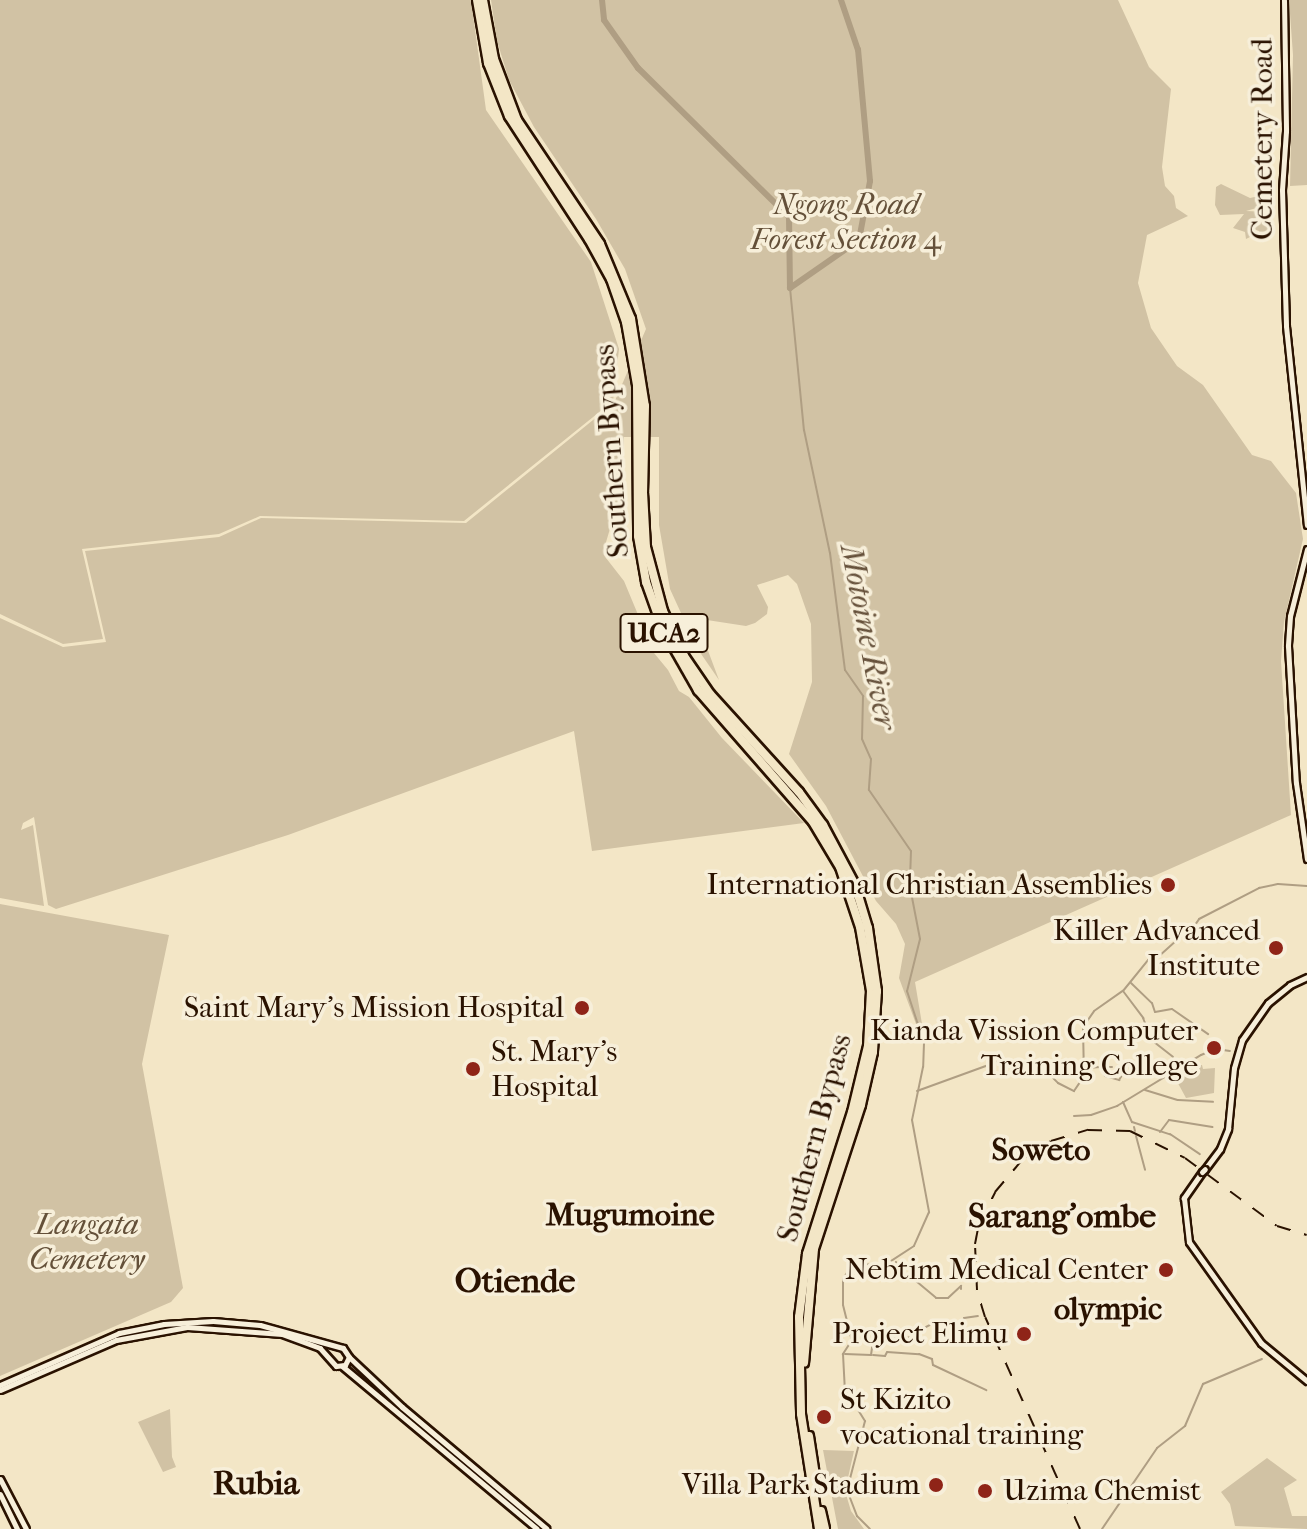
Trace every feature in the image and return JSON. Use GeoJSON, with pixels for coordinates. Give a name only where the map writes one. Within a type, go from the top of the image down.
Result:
{"type":"FeatureCollection","features":[{"type":"Feature","properties":{"kind":"highway","name":"Southern Bypass"},"geometry":{"type":"LineString","coordinates":[[480,0],[494,59],[517,120],[600,244],[631,319],[645,406],[646,547],[663,611],[684,656],[710,694],[818,816],[851,875],[863,908],[876,979],[874,1047],[861,1105],[814,1241],[801,1298],[799,1370],[806,1458],[822,1529]]}},
{"type":"Feature","properties":{"kind":"street","name":"Cemetery Road"},"geometry":{"type":"LineString","coordinates":[[1284,0],[1286,131],[1282,190],[1285,277],[1291,402],[1307,525]]}},
{"type":"Feature","properties":{"kind":"street"},"geometry":{"type":"LineString","coordinates":[[1307,549],[1288,641],[1302,843],[1307,859]]}},
{"type":"Feature","properties":{"kind":"street"},"geometry":{"type":"LineString","coordinates":[[1307,977],[1272,999],[1247,1030],[1235,1061],[1228,1129],[1184,1198],[1189,1242],[1261,1343],[1307,1381]]}},
{"type":"Feature","properties":{"kind":"street"},"geometry":{"type":"LineString","coordinates":[[0,1388],[138,1328],[213,1321],[260,1325],[339,1347],[402,1407],[547,1529]]}},
{"type":"Feature","properties":{"kind":"street"},"geometry":{"type":"LineString","coordinates":[[95,1345],[169,1330],[222,1327],[282,1334],[312,1344],[537,1529]]}},
{"type":"Feature","properties":{"kind":"street"},"geometry":{"type":"LineString","coordinates":[[330,1356],[339,1347]]}},
{"type":"Feature","properties":{"kind":"street"},"geometry":{"type":"LineString","coordinates":[[342,1366],[349,1357]]}},
{"type":"Feature","properties":{"kind":"street"},"geometry":{"type":"LineString","coordinates":[[0,1479],[26,1529]]}},
{"type":"Feature","properties":{"kind":"street"},"geometry":{"type":"LineString","coordinates":[[0,1494],[17,1529]]}},
{"type":"Feature","properties":{"kind":"green space"},"geometry":{"type":"Polygon","coordinates":[[[0,0],[471,0],[486,110],[591,262],[619,349],[613,401],[464,521],[260,516],[219,534],[82,549],[103,639],[63,644],[0,614],[0,0]]]}},
{"type":"Feature","properties":{"kind":"green space","name":"Ngong Road Forest Section 4"},"geometry":{"type":"Polygon","coordinates":[[[491,0],[1118,0],[1149,67],[1171,89],[1162,167],[1165,186],[1174,196],[1176,208],[1188,216],[1147,235],[1138,283],[1151,328],[1177,366],[1203,385],[1252,455],[1271,461],[1296,493],[1303,539],[1284,622],[1281,661],[1291,815],[915,982],[923,1030],[919,1032],[899,978],[905,944],[896,924],[876,901],[826,806],[789,754],[812,682],[811,624],[797,584],[788,575],[757,585],[768,607],[767,614],[755,623],[746,626],[707,620],[704,640],[719,680],[697,648],[670,589],[659,525],[659,437],[624,437],[622,488],[604,549],[606,558],[624,581],[654,653],[679,691],[689,697],[722,738],[804,823],[592,851],[574,731],[288,835],[56,909],[48,905],[34,817],[23,823],[21,830],[33,825],[44,906],[0,898],[0,618],[63,647],[106,642],[85,551],[219,537],[261,518],[466,523],[614,403],[646,329],[625,269],[596,219],[534,127],[509,80],[497,41],[491,0]]]}},
{"type":"Feature","properties":{"kind":"green space"},"geometry":{"type":"Polygon","coordinates":[[[1289,0],[1307,0],[1307,185],[1290,186],[1293,55],[1289,0]]]}},
{"type":"Feature","properties":{"kind":"green space"},"geometry":{"type":"Polygon","coordinates":[[[1221,184],[1250,198],[1264,195],[1267,205],[1246,211],[1268,212],[1269,234],[1259,237],[1259,231],[1254,229],[1252,236],[1246,239],[1245,232],[1233,228],[1244,214],[1220,215],[1215,205],[1216,187],[1221,184]]]}},
{"type":"Feature","properties":{"kind":"green space","name":"Langata Cemetery"},"geometry":{"type":"Polygon","coordinates":[[[0,904],[169,935],[142,1064],[183,1288],[171,1302],[0,1376],[0,904]]]}},
{"type":"Feature","properties":{"kind":"green space"},"geometry":{"type":"Polygon","coordinates":[[[1202,1065],[1203,1069],[1215,1068],[1214,1093],[1186,1098],[1173,1074],[1186,1066],[1202,1065]]]}},
{"type":"Feature","properties":{"kind":"green space"},"geometry":{"type":"Polygon","coordinates":[[[170,1409],[172,1457],[176,1467],[163,1472],[138,1422],[170,1409]]]}},
{"type":"Feature","properties":{"kind":"green space"},"geometry":{"type":"Polygon","coordinates":[[[823,1450],[854,1451],[845,1491],[851,1511],[864,1529],[838,1529],[823,1450]]]}},
{"type":"Feature","properties":{"kind":"green space"},"geometry":{"type":"Polygon","coordinates":[[[1267,1458],[1297,1480],[1284,1488],[1292,1516],[1307,1516],[1307,1529],[1235,1526],[1230,1504],[1221,1492],[1267,1458]]]}},
{"type":"Feature","properties":{"kind":"waterway"},"geometry":{"type":"LineString","coordinates":[[602,0],[604,20],[638,68],[789,217],[790,288]]}},
{"type":"Feature","properties":{"kind":"waterway"},"geometry":{"type":"LineString","coordinates":[[790,288],[859,240],[870,181],[858,50],[841,0]]}},
{"type":"Feature","properties":{"kind":"waterway","name":"Motoine River"},"geometry":{"type":"LineString","coordinates":[[790,288],[804,430],[830,553],[845,670],[863,696],[862,739],[871,759],[869,790],[911,851],[910,887],[920,939],[907,991],[924,1043],[923,1067],[912,1120],[929,1212],[914,1246],[885,1265],[862,1264],[850,1268],[843,1279],[843,1305],[852,1340],[843,1354],[845,1389],[865,1421],[847,1490],[857,1516],[870,1529]]}},
{"type":"Feature","properties":{"kind":"waterway"},"geometry":{"type":"LineString","coordinates":[[917,1091],[1002,1060],[1035,1075],[1044,1069],[1058,1083],[1074,1091],[1084,1076],[1083,1027],[1094,1011],[1123,991],[1148,960],[1158,957],[1180,937],[1188,935],[1199,919],[1259,888],[1278,884],[1307,886]]}},
{"type":"Feature","properties":{"kind":"waterway"},"geometry":{"type":"LineString","coordinates":[[1131,983],[1152,1003],[1155,1012],[1172,1009],[1208,1034]]}},
{"type":"Feature","properties":{"kind":"waterway"},"geometry":{"type":"LineString","coordinates":[[1123,991],[1143,1018],[1145,1023],[1140,1031],[1154,1031],[1154,1042],[1173,1057]]}},
{"type":"Feature","properties":{"kind":"waterway"},"geometry":{"type":"LineString","coordinates":[[1074,1116],[1091,1115],[1117,1106],[1201,1055],[1216,1049],[1230,1051]]}},
{"type":"Feature","properties":{"kind":"waterway"},"geometry":{"type":"LineString","coordinates":[[1086,1068],[1100,1067],[1105,1076],[1119,1080],[1124,1072]]}},
{"type":"Feature","properties":{"kind":"waterway"},"geometry":{"type":"LineString","coordinates":[[1101,1067],[1112,1067]]}},
{"type":"Feature","properties":{"kind":"waterway"},"geometry":{"type":"LineString","coordinates":[[1145,1090],[1178,1100],[1213,1102]]}},
{"type":"Feature","properties":{"kind":"waterway"},"geometry":{"type":"LineString","coordinates":[[1123,1102],[1132,1122],[1170,1134],[1200,1154]]}},
{"type":"Feature","properties":{"kind":"waterway"},"geometry":{"type":"LineString","coordinates":[[1160,1132],[1169,1120],[1212,1127]]}},
{"type":"Feature","properties":{"kind":"waterway"},"geometry":{"type":"LineString","coordinates":[[1134,1127],[1135,1131]]}},
{"type":"Feature","properties":{"kind":"waterway"},"geometry":{"type":"LineString","coordinates":[[1136,1136],[1145,1170]]}},
{"type":"Feature","properties":{"kind":"waterway"},"geometry":{"type":"LineString","coordinates":[[896,1262],[902,1276],[910,1276],[936,1298],[948,1298],[961,1286],[961,1289]]}},
{"type":"Feature","properties":{"kind":"waterway"},"geometry":{"type":"LineString","coordinates":[[845,1354],[871,1355],[873,1341],[885,1343],[887,1339],[915,1337],[916,1332],[932,1324],[963,1325],[964,1318],[978,1316]]}},
{"type":"Feature","properties":{"kind":"waterway"},"geometry":{"type":"LineString","coordinates":[[873,1355],[885,1356],[887,1352],[919,1354],[932,1359],[933,1365],[986,1390]]}},
{"type":"Feature","properties":{"kind":"waterway"},"geometry":{"type":"LineString","coordinates":[[1102,1529],[1157,1448],[1185,1426],[1203,1384],[1262,1359]]}},
{"type":"Feature","properties":{"kind":"railway"},"geometry":{"type":"LineString","coordinates":[[1080,1529],[985,1317],[977,1290],[975,1244],[979,1224],[995,1192],[1023,1159],[1051,1141],[1088,1130],[1130,1131],[1185,1158],[1277,1226],[1307,1235]]}},
{"type":"Feature","properties":{"kind":"place","name":"International Christian Assemblies"},"geometry":{"type":"Point","coordinates":[1168,885]}},
{"type":"Feature","properties":{"kind":"place","name":"Killer Advanced Institute"},"geometry":{"type":"Point","coordinates":[1276,948]}},
{"type":"Feature","properties":{"kind":"place","name":"Saint Mary's Mission Hospital"},"geometry":{"type":"Point","coordinates":[582,1008]}},
{"type":"Feature","properties":{"kind":"place","name":"Kianda Vission Computer Training College"},"geometry":{"type":"Point","coordinates":[1214,1048]}},
{"type":"Feature","properties":{"kind":"place","name":"St. Mary's Hospital"},"geometry":{"type":"Point","coordinates":[473,1069]}},
{"type":"Feature","properties":{"kind":"place","name":"Nebtim Medical Center"},"geometry":{"type":"Point","coordinates":[1166,1270]}},
{"type":"Feature","properties":{"kind":"place","name":"Project Elimu"},"geometry":{"type":"Point","coordinates":[1024,1334]}},
{"type":"Feature","properties":{"kind":"place","name":"St Kizito vocational training"},"geometry":{"type":"Point","coordinates":[824,1417]}},
{"type":"Feature","properties":{"kind":"place","name":"Villa Park Stadium"},"geometry":{"type":"Point","coordinates":[936,1485]}},
{"type":"Feature","properties":{"kind":"place","name":"Uzima Chemist"},"geometry":{"type":"Point","coordinates":[985,1491]}},
{"type":"Feature","properties":{"kind":"district","name":"Soweto"},"geometry":{"type":"Point","coordinates":[1041,1150]}},
{"type":"Feature","properties":{"kind":"district","name":"Mugumoine"},"geometry":{"type":"Point","coordinates":[630,1215]}},
{"type":"Feature","properties":{"kind":"district","name":"Sarang'ombe"},"geometry":{"type":"Point","coordinates":[1062,1217]}},
{"type":"Feature","properties":{"kind":"district","name":"Otiende"},"geometry":{"type":"Point","coordinates":[515,1282]}},
{"type":"Feature","properties":{"kind":"district","name":"olympic"},"geometry":{"type":"Point","coordinates":[1108,1309]}},
{"type":"Feature","properties":{"kind":"district","name":"Rubia"},"geometry":{"type":"Point","coordinates":[256,1484]}}]}
